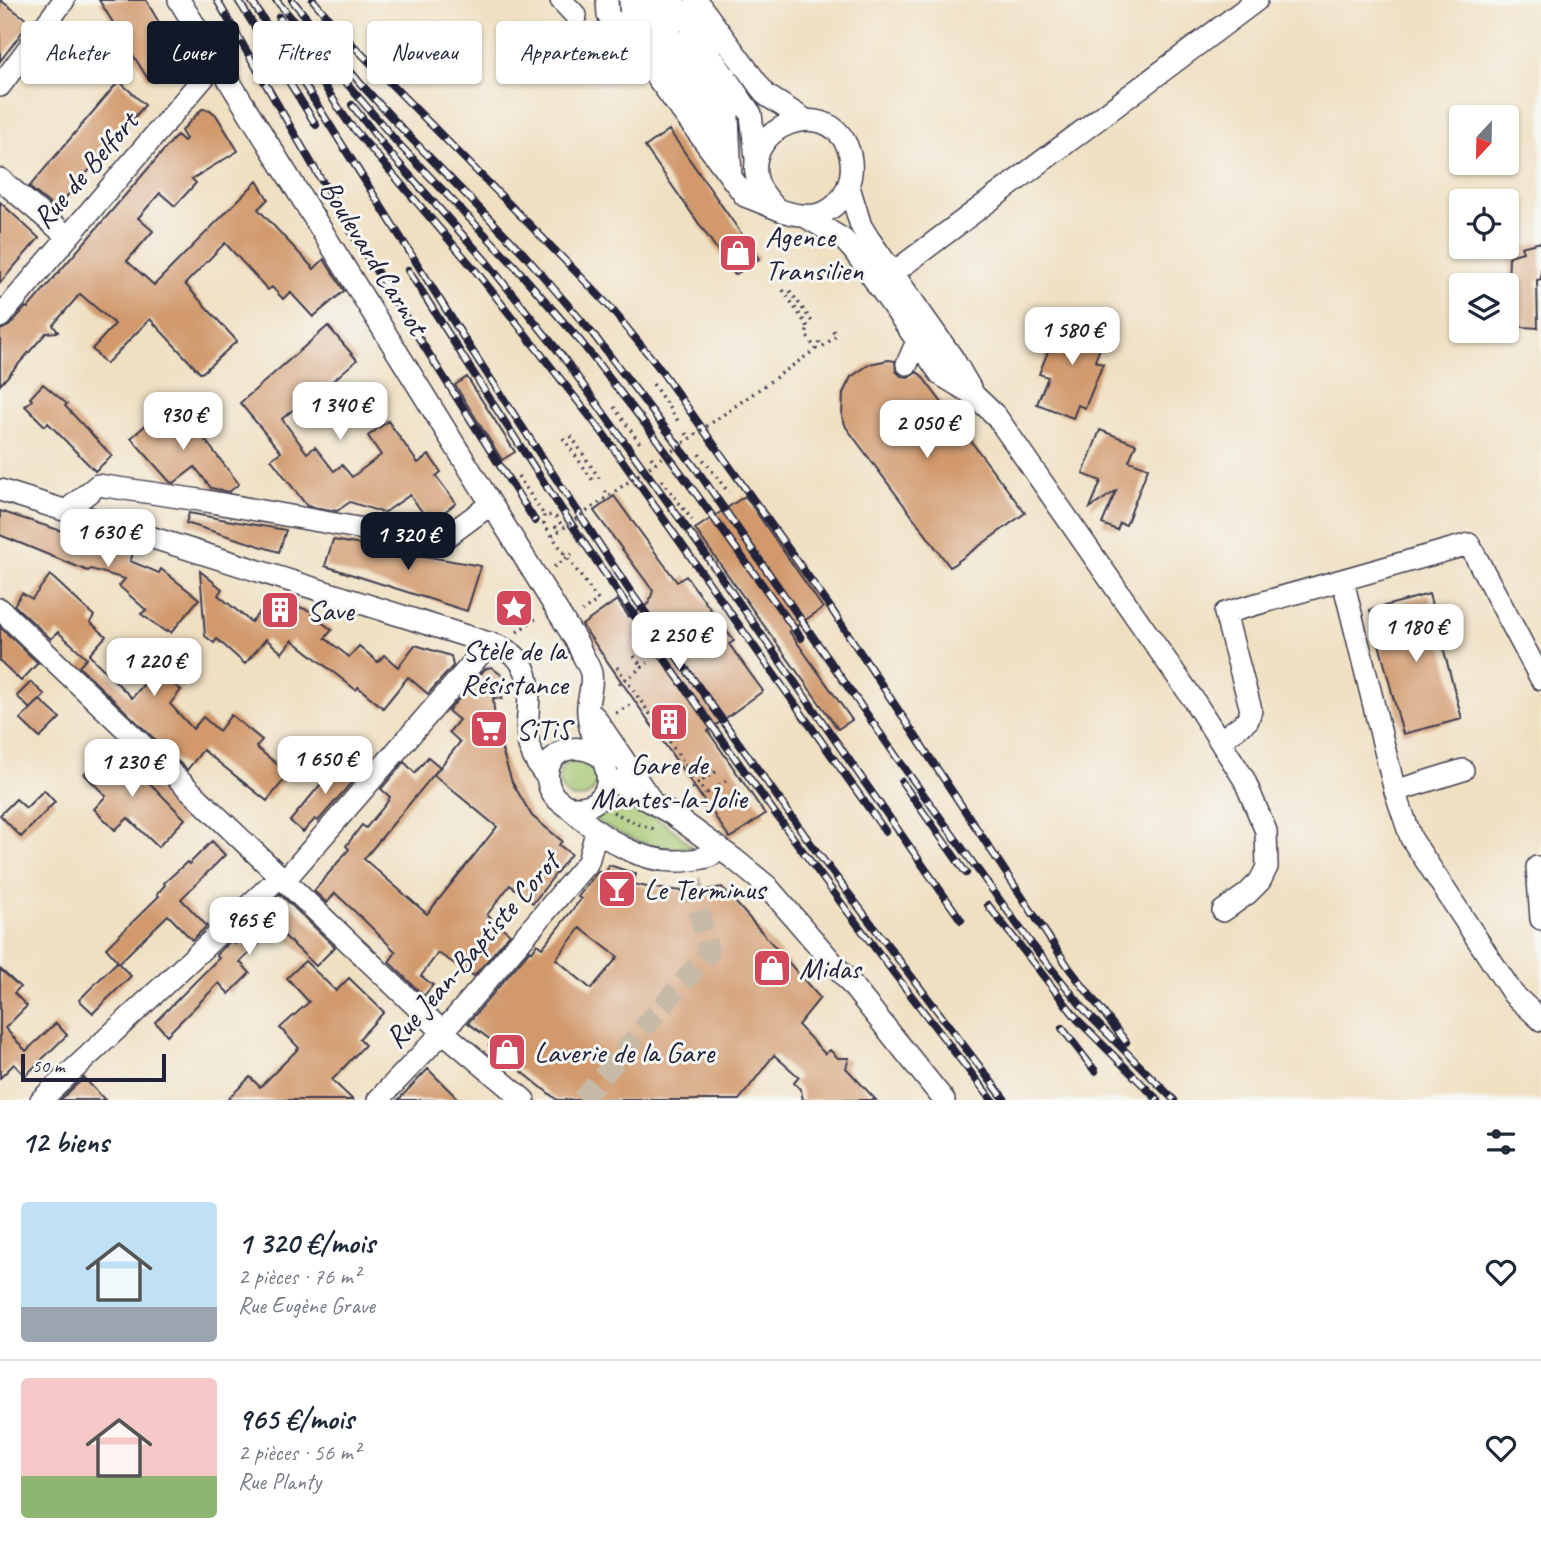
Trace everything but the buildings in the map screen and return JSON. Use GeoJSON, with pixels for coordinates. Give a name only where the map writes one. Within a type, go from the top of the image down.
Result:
{"type":"FeatureCollection","features":[{"type":"Feature","properties":{"kind":"street"},"geometry":{"type":"LineString","coordinates":[[0,86],[64,0]]}},
{"type":"Feature","properties":{"kind":"street","name":"Boulevard Carnot"},"geometry":{"type":"LineString","coordinates":[[179,0],[192,21]]}},
{"type":"Feature","properties":{"kind":"street"},"geometry":{"type":"LineString","coordinates":[[561,0],[576,16]]}},
{"type":"Feature","properties":{"kind":"street"},"geometry":{"type":"LineString","coordinates":[[607,0],[608,15],[613,21]]}},
{"type":"Feature","properties":{"kind":"street"},"geometry":{"type":"LineString","coordinates":[[630,0],[631,21]]}},
{"type":"Feature","properties":{"kind":"street"},"geometry":{"type":"LineString","coordinates":[[649,0],[652,71]]}},
{"type":"Feature","properties":{"kind":"street"},"geometry":{"type":"LineString","coordinates":[[671,0],[669,27],[675,102]]}},
{"type":"Feature","properties":{"kind":"street"},"geometry":{"type":"LineString","coordinates":[[671,0],[751,114],[757,179],[763,193],[774,205],[788,214],[804,216],[818,214],[842,199],[849,187],[853,171],[853,134],[817,121],[804,119],[786,123],[770,134],[756,161]]}},
{"type":"Feature","properties":{"kind":"street"},"geometry":{"type":"LineString","coordinates":[[696,0],[766,95],[804,119]]}},
{"type":"Feature","properties":{"kind":"street"},"geometry":{"type":"LineString","coordinates":[[885,279],[1257,0]]}},
{"type":"Feature","properties":{"kind":"street"},"geometry":{"type":"LineString","coordinates":[[691,27],[689,49],[693,127]]}},
{"type":"Feature","properties":{"kind":"street"},"geometry":{"type":"LineString","coordinates":[[709,51],[706,76],[716,159]]}},
{"type":"Feature","properties":{"kind":"street"},"geometry":{"type":"LineString","coordinates":[[650,68],[746,196],[774,205]]}},
{"type":"Feature","properties":{"kind":"street"},"geometry":{"type":"LineString","coordinates":[[726,76],[732,180]]}},
{"type":"Feature","properties":{"kind":"street","name":"Rue de Belfort"},"geometry":{"type":"LineString","coordinates":[[0,317],[198,84]]}},
{"type":"Feature","properties":{"kind":"street","name":"Boulevard Carnot"},"geometry":{"type":"LineString","coordinates":[[231,84],[491,504],[553,618],[578,643],[591,674],[591,692],[587,707],[592,734],[601,757]]}},
{"type":"Feature","properties":{"kind":"street"},"geometry":{"type":"LineString","coordinates":[[0,180],[67,236]]}},
{"type":"Feature","properties":{"kind":"street"},"geometry":{"type":"LineString","coordinates":[[849,187],[861,226],[917,341],[941,375],[974,395],[996,416],[1193,699],[1244,779],[1266,831],[1267,867],[1247,894],[1223,911]]}},
{"type":"Feature","properties":{"kind":"street"},"geometry":{"type":"LineString","coordinates":[[804,216],[842,239],[885,279],[954,360],[974,395]]}},
{"type":"Feature","properties":{"kind":"street"},"geometry":{"type":"LineString","coordinates":[[907,364],[917,341]]}},
{"type":"Feature","properties":{"kind":"street"},"geometry":{"type":"LineString","coordinates":[[66,510],[98,485],[206,501],[431,541],[442,540],[491,504]]}},
{"type":"Feature","properties":{"kind":"street"},"geometry":{"type":"LineString","coordinates":[[0,490],[494,645],[517,658],[529,678],[527,710],[530,748],[555,798],[596,832],[622,848],[670,861],[710,857],[720,848]]}},
{"type":"Feature","properties":{"kind":"street"},"geometry":{"type":"LineString","coordinates":[[1220,741],[1248,720],[1251,710],[1225,613],[1469,544],[1541,679]]}},
{"type":"Feature","properties":{"kind":"street"},"geometry":{"type":"LineString","coordinates":[[1343,580],[1395,791],[1411,838],[1513,994],[1541,1020]]}},
{"type":"Feature","properties":{"kind":"street"},"geometry":{"type":"LineString","coordinates":[[0,609],[443,1032],[524,1100]]}},
{"type":"Feature","properties":{"kind":"street"},"geometry":{"type":"LineString","coordinates":[[41,1100],[274,882],[290,874],[494,645]]}},
{"type":"Feature","properties":{"kind":"street"},"geometry":{"type":"LineString","coordinates":[[587,707],[652,801]]}},
{"type":"Feature","properties":{"kind":"street"},"geometry":{"type":"LineString","coordinates":[[547,778],[554,758],[566,750],[578,747],[589,749],[601,757],[608,778],[606,789],[590,806],[567,806]]}},
{"type":"Feature","properties":{"kind":"street"},"geometry":{"type":"LineString","coordinates":[[1395,791],[1463,770]]}},
{"type":"Feature","properties":{"kind":"street"},"geometry":{"type":"LineString","coordinates":[[608,778],[652,801],[720,848],[767,886],[846,978],[944,1100]]}},
{"type":"Feature","properties":{"kind":"street","name":"Rue Jean-Baptiste Corot"},"geometry":{"type":"LineString","coordinates":[[378,1100],[443,1032],[589,862],[596,832]]}},
{"type":"Feature","properties":{"kind":"street"},"geometry":{"type":"LineString","coordinates":[[1538,867],[1541,919]]}},
{"type":"Feature","properties":{"kind":"path"},"geometry":{"type":"LineString","coordinates":[[783,290],[808,327],[806,335],[816,349]]}},
{"type":"Feature","properties":{"kind":"path"},"geometry":{"type":"LineString","coordinates":[[790,291],[813,323]]}},
{"type":"Feature","properties":{"kind":"path"},"geometry":{"type":"LineString","coordinates":[[552,536],[816,349],[821,345],[819,342],[822,347],[836,336],[832,329]]}},
{"type":"Feature","properties":{"kind":"path"},"geometry":{"type":"LineString","coordinates":[[653,384],[678,421]]}},
{"type":"Feature","properties":{"kind":"path"},"geometry":{"type":"LineString","coordinates":[[614,407],[642,446]]}},
{"type":"Feature","properties":{"kind":"path"},"geometry":{"type":"LineString","coordinates":[[686,433],[690,439]]}},
{"type":"Feature","properties":{"kind":"path"},"geometry":{"type":"LineString","coordinates":[[571,436],[599,478]]}},
{"type":"Feature","properties":{"kind":"path"},"geometry":{"type":"LineString","coordinates":[[563,438],[594,482]]}},
{"type":"Feature","properties":{"kind":"path"},"geometry":{"type":"LineString","coordinates":[[699,454],[729,493]]}},
{"type":"Feature","properties":{"kind":"path"},"geometry":{"type":"LineString","coordinates":[[651,457],[655,463]]}},
{"type":"Feature","properties":{"kind":"path"},"geometry":{"type":"LineString","coordinates":[[518,476],[544,515],[544,524],[598,600],[588,608]]}},
{"type":"Feature","properties":{"kind":"path"},"geometry":{"type":"LineString","coordinates":[[662,480],[692,520]]}},
{"type":"Feature","properties":{"kind":"path"},"geometry":{"type":"LineString","coordinates":[[605,491],[609,497]]}},
{"type":"Feature","properties":{"kind":"path"},"geometry":{"type":"LineString","coordinates":[[544,515],[555,516],[562,530]]}},
{"type":"Feature","properties":{"kind":"path"},"geometry":{"type":"LineString","coordinates":[[555,526],[562,530]]}},
{"type":"Feature","properties":{"kind":"path"},"geometry":{"type":"LineString","coordinates":[[557,565],[572,554]]}},
{"type":"Feature","properties":{"kind":"path"},"geometry":{"type":"LineString","coordinates":[[494,645],[538,616],[553,618]]}},
{"type":"Feature","properties":{"kind":"path"},"geometry":{"type":"LineString","coordinates":[[680,629],[684,626],[682,623]]}},
{"type":"Feature","properties":{"kind":"path"},"geometry":{"type":"LineString","coordinates":[[634,656],[642,667]]}},
{"type":"Feature","properties":{"kind":"path"},"geometry":{"type":"LineString","coordinates":[[619,684],[648,663]]}},
{"type":"Feature","properties":{"kind":"path"},"geometry":{"type":"LineString","coordinates":[[617,667],[663,728],[704,795],[729,779]]}},
{"type":"Feature","properties":{"kind":"path"},"geometry":{"type":"LineString","coordinates":[[615,714],[632,704]]}},
{"type":"Feature","properties":{"kind":"path"},"geometry":{"type":"LineString","coordinates":[[650,724],[656,719]]}},
{"type":"Feature","properties":{"kind":"path"},"geometry":{"type":"LineString","coordinates":[[655,732],[663,728]]}},
{"type":"Feature","properties":{"kind":"path"},"geometry":{"type":"LineString","coordinates":[[660,739],[667,735]]}},
{"type":"Feature","properties":{"kind":"path"},"geometry":{"type":"LineString","coordinates":[[677,807],[694,786],[720,768]]}},
{"type":"Feature","properties":{"kind":"path"},"geometry":{"type":"LineString","coordinates":[[596,832],[613,812],[660,831]]}},
{"type":"Feature","properties":{"kind":"green space"},"geometry":{"type":"Polygon","coordinates":[[[578,760],[591,766],[597,779],[591,792],[578,798],[565,792],[559,779],[565,766],[578,760]]]}},
{"type":"Feature","properties":{"kind":"green space"},"geometry":{"type":"Polygon","coordinates":[[[618,795],[666,824],[692,848],[650,845],[590,818],[603,812],[618,795]]]}},
{"type":"Feature","properties":{"kind":"tunnel"},"geometry":{"type":"LineString","coordinates":[[582,1100],[709,952],[689,860]]}},
{"type":"Feature","properties":{"kind":"railway"},"geometry":{"type":"LineString","coordinates":[[217,0],[349,228],[535,521]]}},
{"type":"Feature","properties":{"kind":"railway"},"geometry":{"type":"LineString","coordinates":[[238,0],[316,125]]}},
{"type":"Feature","properties":{"kind":"railway"},"geometry":{"type":"LineString","coordinates":[[251,0],[469,346],[630,591],[814,848],[1005,1100]]}},
{"type":"Feature","properties":{"kind":"railway"},"geometry":{"type":"LineString","coordinates":[[276,0],[395,140],[512,263],[581,342],[649,429],[801,638]]}},
{"type":"Feature","properties":{"kind":"railway"},"geometry":{"type":"LineString","coordinates":[[292,0],[360,83],[523,253],[593,334],[697,470],[900,762],[1030,942],[1088,1014],[1174,1100]]}},
{"type":"Feature","properties":{"kind":"railway"},"geometry":{"type":"LineString","coordinates":[[313,0],[341,33],[609,306],[657,365],[830,607],[1069,968],[1126,1042]]}},
{"type":"Feature","properties":{"kind":"railway"},"geometry":{"type":"LineString","coordinates":[[279,17],[348,122],[475,270],[602,432],[885,831]]}},
{"type":"Feature","properties":{"kind":"railway"},"geometry":{"type":"LineString","coordinates":[[352,105],[387,150],[485,260],[563,357],[698,544],[961,920]]}},
{"type":"Feature","properties":{"kind":"railway"},"geometry":{"type":"LineString","coordinates":[[408,270],[540,476],[666,662],[849,914],[992,1100]]}},
{"type":"Feature","properties":{"kind":"railway"},"geometry":{"type":"LineString","coordinates":[[902,782],[966,873]]}},
{"type":"Feature","properties":{"kind":"railway"},"geometry":{"type":"LineString","coordinates":[[988,905],[1078,1020],[1158,1100]]}},
{"type":"Feature","properties":{"kind":"railway"},"geometry":{"type":"LineString","coordinates":[[1062,1028],[1095,1071]]}},
{"type":"Feature","properties":{"kind":"place","name":"Agence Transilien"},"geometry":{"type":"Point","coordinates":[738,253]}},
{"type":"Feature","properties":{"kind":"place","name":"Stèle de la Résistance"},"geometry":{"type":"Point","coordinates":[514,608]}},
{"type":"Feature","properties":{"kind":"place","name":"Save"},"geometry":{"type":"Point","coordinates":[280,610]}},
{"type":"Feature","properties":{"kind":"place","name":"Gare de Mantes-la-Jolie"},"geometry":{"type":"Point","coordinates":[669,722]}},
{"type":"Feature","properties":{"kind":"place","name":"SiTiS"},"geometry":{"type":"Point","coordinates":[489,729]}},
{"type":"Feature","properties":{"kind":"place","name":"Le Terminus"},"geometry":{"type":"Point","coordinates":[617,889]}},
{"type":"Feature","properties":{"kind":"place","name":"Midas"},"geometry":{"type":"Point","coordinates":[772,968]}},
{"type":"Feature","properties":{"kind":"place","name":"Laverie de la Gare"},"geometry":{"type":"Point","coordinates":[507,1052]}}]}
